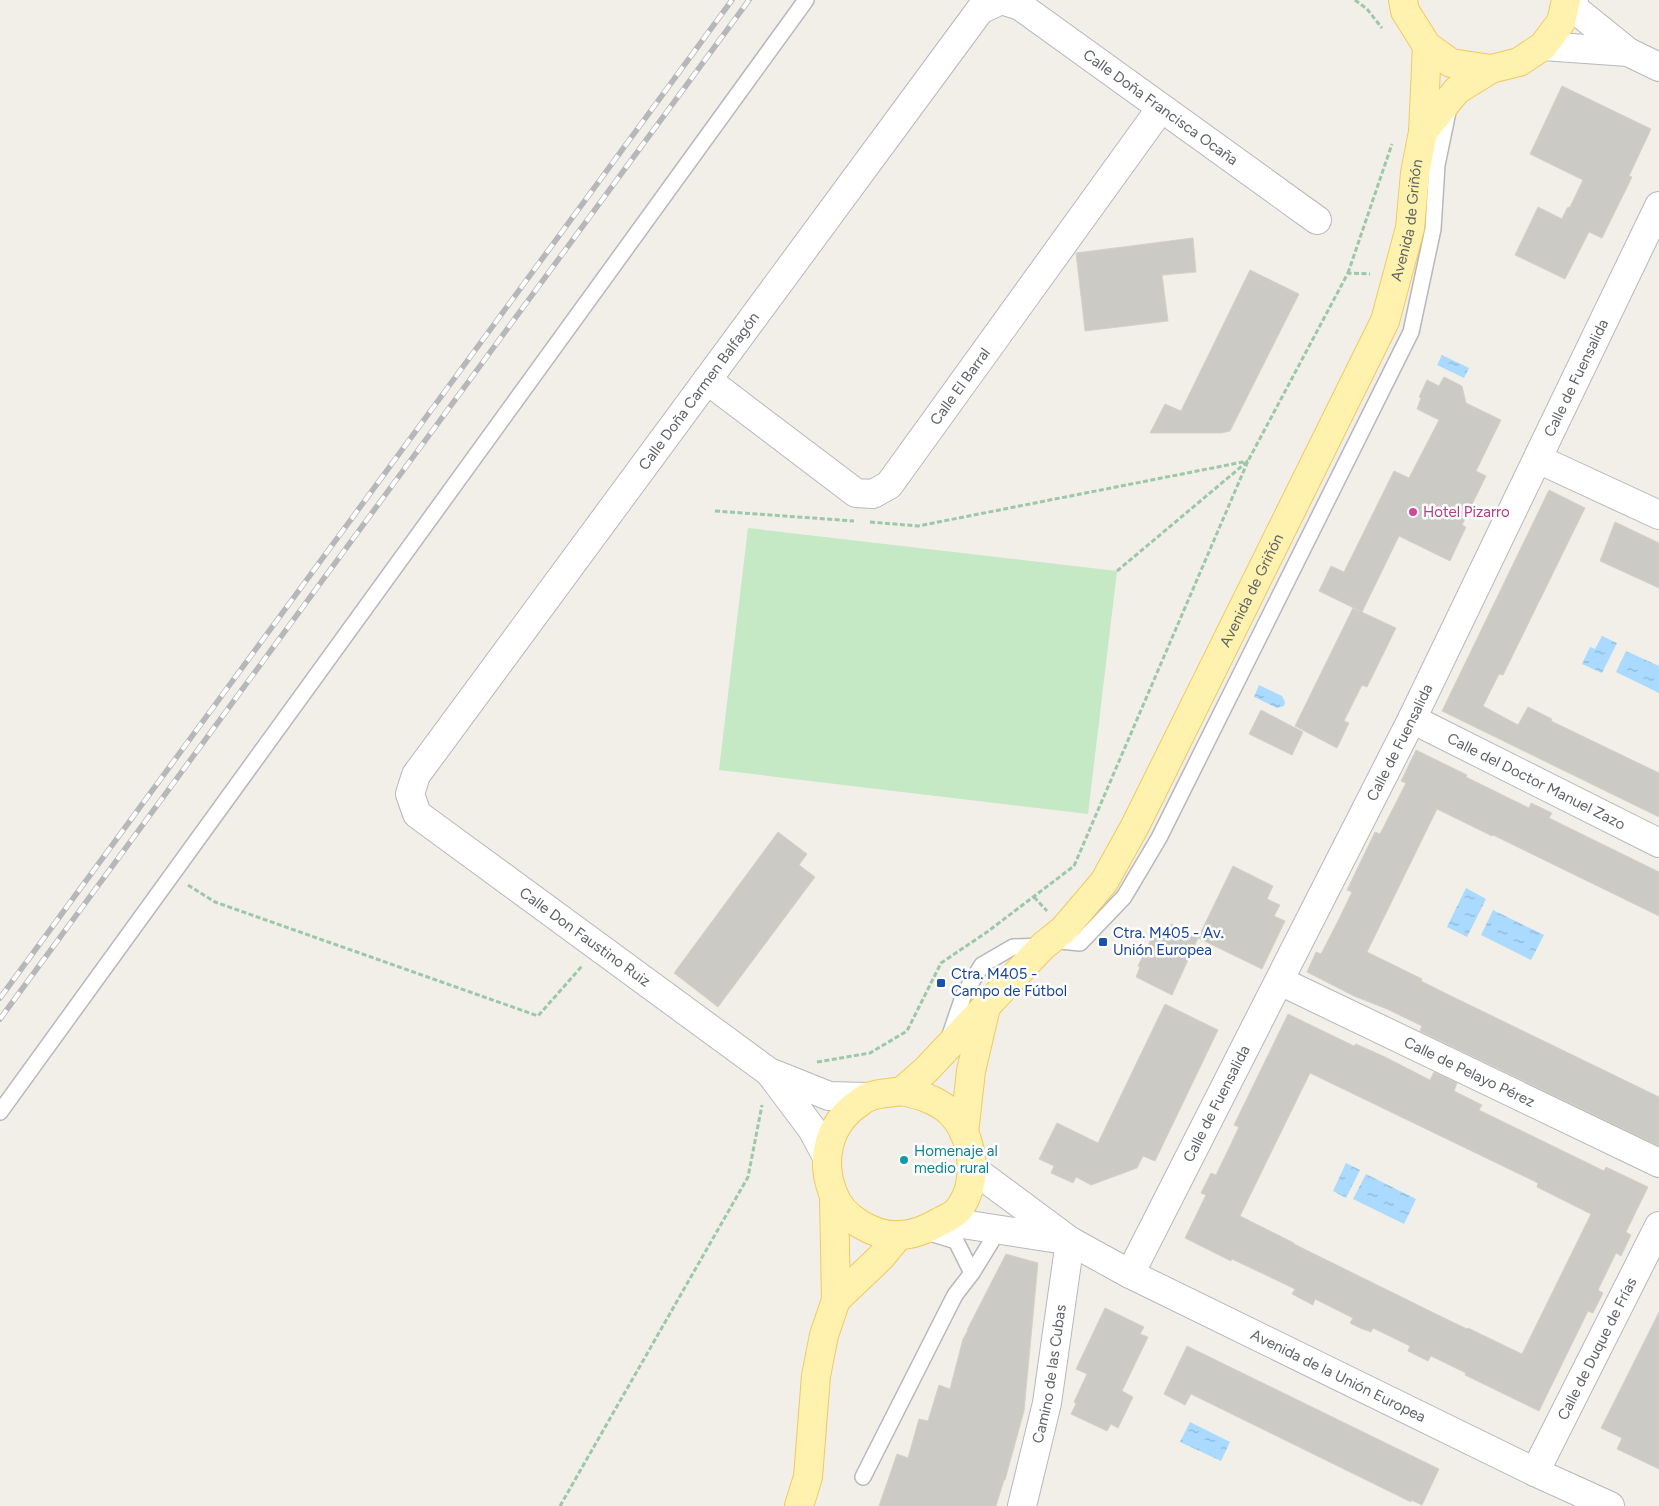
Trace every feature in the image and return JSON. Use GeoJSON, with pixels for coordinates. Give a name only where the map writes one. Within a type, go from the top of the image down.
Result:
{"type":"FeatureCollection","features":[{"type":"Feature","properties":{"kind":"main road"},"geometry":{"type":"LineString","coordinates":[[1400,4],[1427,46],[1452,62],[1491,69],[1519,62],[1543,46],[1561,22],[1566,0]]}},
{"type":"Feature","properties":{"kind":"main road","name":"Avenida de Griñón"},"geometry":{"type":"LineString","coordinates":[[902,1091],[1052,939],[1104,882],[1135,826],[1385,321],[1410,228],[1415,173],[1423,132],[1427,46]]}},
{"type":"Feature","properties":{"kind":"main road","name":"Avenida de Griñón"},"geometry":{"type":"LineString","coordinates":[[1423,132],[1457,90],[1491,69]]}},
{"type":"Feature","properties":{"kind":"main road"},"geometry":{"type":"LineString","coordinates":[[964,1133],[971,1071],[987,1004]]}},
{"type":"Feature","properties":{"kind":"main road"},"geometry":{"type":"LineString","coordinates":[[799,1506],[808,1477],[816,1376],[824,1335],[836,1300],[834,1198],[828,1180],[826,1155],[833,1131],[848,1111],[868,1097],[902,1091],[927,1097],[950,1112],[964,1133],[973,1169],[968,1191],[958,1211],[922,1229],[881,1257],[836,1300]]}},
{"type":"Feature","properties":{"kind":"main road"},"geometry":{"type":"LineString","coordinates":[[834,1198],[850,1217],[874,1231],[922,1229]]}},
{"type":"Feature","properties":{"kind":"street","name":"Calle Doña Francisca Ocaña"},"geometry":{"type":"LineString","coordinates":[[1001,0],[1020,6],[1317,220]]}},
{"type":"Feature","properties":{"kind":"street","name":"Calle Doña Carmen Balfagón"},"geometry":{"type":"LineString","coordinates":[[410,794],[416,775],[980,10],[1001,0]]}},
{"type":"Feature","properties":{"kind":"street"},"geometry":{"type":"LineString","coordinates":[[1573,0],[1576,10],[1628,52],[1659,67]]}},
{"type":"Feature","properties":{"kind":"street"},"geometry":{"type":"LineString","coordinates":[[1543,46],[1628,52]]}},
{"type":"Feature","properties":{"kind":"street","name":"Calle El Barral"},"geometry":{"type":"LineString","coordinates":[[706,380],[856,492],[873,494],[889,485],[1161,108]]}},
{"type":"Feature","properties":{"kind":"street","name":"Calle de Fuensalida"},"geometry":{"type":"LineString","coordinates":[[1130,1274],[1412,719],[1659,206]]}},
{"type":"Feature","properties":{"kind":"street"},"geometry":{"type":"LineString","coordinates":[[1538,459],[1659,514]]}},
{"type":"Feature","properties":{"kind":"street","name":"Calle del Doctor Manuel Zazo"},"geometry":{"type":"LineString","coordinates":[[1412,719],[1659,843]]}},
{"type":"Feature","properties":{"kind":"street","name":"Calle Don Faustino Ruiz"},"geometry":{"type":"LineString","coordinates":[[410,794],[417,814],[769,1072],[829,1096],[868,1097]]}},
{"type":"Feature","properties":{"kind":"street","name":"Calle de Pelayo Pérez"},"geometry":{"type":"LineString","coordinates":[[1280,980],[1659,1163]]}},
{"type":"Feature","properties":{"kind":"street","name":"Calle Don Faustino Ruiz"},"geometry":{"type":"LineString","coordinates":[[769,1072],[812,1129],[826,1155]]}},
{"type":"Feature","properties":{"kind":"street"},"geometry":{"type":"LineString","coordinates":[[973,1169],[1070,1241]]}},
{"type":"Feature","properties":{"kind":"street","name":"Calle de Duque de Frías"},"geometry":{"type":"LineString","coordinates":[[1535,1472],[1659,1226]]}},
{"type":"Feature","properties":{"kind":"street"},"geometry":{"type":"LineString","coordinates":[[922,1229],[999,1229],[1070,1241]]}},
{"type":"Feature","properties":{"kind":"street","name":"Avenida de la Unión Europea"},"geometry":{"type":"LineString","coordinates":[[1070,1241],[1130,1274],[1535,1472],[1610,1506]]}},
{"type":"Feature","properties":{"kind":"street","name":"Camino de las Cubas"},"geometry":{"type":"LineString","coordinates":[[1022,1506],[1047,1403],[1070,1241]]}},
{"type":"Feature","properties":{"kind":"lane"},"geometry":{"type":"LineString","coordinates":[[0,1112],[806,0]]}},
{"type":"Feature","properties":{"kind":"lane"},"geometry":{"type":"LineString","coordinates":[[946,1048],[964,994],[982,965],[1014,947],[1052,939],[1114,888],[1159,838],[1410,332],[1433,229],[1437,165],[1450,99]]}},
{"type":"Feature","properties":{"kind":"lane"},"geometry":{"type":"LineString","coordinates":[[922,1229],[956,1241],[972,1273]]}},
{"type":"Feature","properties":{"kind":"lane"},"geometry":{"type":"LineString","coordinates":[[864,1477],[955,1294],[972,1273],[999,1229]]}},
{"type":"Feature","properties":{"kind":"path"},"geometry":{"type":"LineString","coordinates":[[1354,0],[1367,9],[1385,32]]}},
{"type":"Feature","properties":{"kind":"path"},"geometry":{"type":"LineString","coordinates":[[816,1062],[870,1053],[907,1031],[941,963],[987,932],[1074,866],[1248,461],[1348,273],[1393,139]]}},
{"type":"Feature","properties":{"kind":"path"},"geometry":{"type":"LineString","coordinates":[[1348,273],[1398,274]]}},
{"type":"Feature","properties":{"kind":"path"},"geometry":{"type":"LineString","coordinates":[[870,522],[918,526],[1248,461]]}},
{"type":"Feature","properties":{"kind":"path"},"geometry":{"type":"LineString","coordinates":[[1117,571],[1248,461]]}},
{"type":"Feature","properties":{"kind":"path"},"geometry":{"type":"LineString","coordinates":[[715,511],[860,521]]}},
{"type":"Feature","properties":{"kind":"path"},"geometry":{"type":"LineString","coordinates":[[172,875],[215,902],[538,1016],[599,947]]}},
{"type":"Feature","properties":{"kind":"path"},"geometry":{"type":"LineString","coordinates":[[560,1506],[748,1177],[769,1072]]}},
{"type":"Feature","properties":{"kind":"green space"},"geometry":{"type":"Polygon","coordinates":[[[748,528],[1117,571],[1088,814],[719,770],[748,528]]]}},
{"type":"Feature","properties":{"kind":"water"},"geometry":{"type":"Polygon","coordinates":[[[1442,355],[1469,368],[1464,378],[1437,365],[1442,355]]]}},
{"type":"Feature","properties":{"kind":"water"},"geometry":{"type":"Polygon","coordinates":[[[1602,636],[1617,643],[1602,673],[1582,664],[1590,647],[1595,649],[1602,636]]]}},
{"type":"Feature","properties":{"kind":"water"},"geometry":{"type":"Polygon","coordinates":[[[1626,651],[1659,666],[1659,693],[1616,672],[1626,651]]]}},
{"type":"Feature","properties":{"kind":"water"},"geometry":{"type":"Polygon","coordinates":[[[1259,685],[1282,696],[1285,702],[1284,706],[1277,708],[1254,697],[1259,685]]]}},
{"type":"Feature","properties":{"kind":"water"},"geometry":{"type":"Polygon","coordinates":[[[1466,888],[1486,899],[1467,937],[1447,927],[1466,888]]]}},
{"type":"Feature","properties":{"kind":"water"},"geometry":{"type":"Polygon","coordinates":[[[1493,910],[1544,935],[1531,960],[1481,935],[1493,910]]]}},
{"type":"Feature","properties":{"kind":"water"},"geometry":{"type":"Polygon","coordinates":[[[1346,1163],[1360,1170],[1346,1198],[1333,1191],[1346,1163]]]}},
{"type":"Feature","properties":{"kind":"water"},"geometry":{"type":"Polygon","coordinates":[[[1366,1174],[1416,1199],[1404,1224],[1353,1199],[1366,1174]]]}},
{"type":"Feature","properties":{"kind":"water"},"geometry":{"type":"Polygon","coordinates":[[[1190,1422],[1230,1442],[1221,1461],[1180,1442],[1190,1422]]]}},
{"type":"Feature","properties":{"kind":"building"},"geometry":{"type":"Polygon","coordinates":[[[1562,86],[1651,129],[1629,176],[1632,177],[1602,238],[1589,232],[1565,279],[1515,255],[1538,207],[1562,219],[1583,180],[1530,154],[1562,86]]]}},
{"type":"Feature","properties":{"kind":"building"},"geometry":{"type":"Polygon","coordinates":[[[1193,238],[1196,272],[1162,275],[1168,321],[1085,331],[1076,253],[1193,238]]]}},
{"type":"Feature","properties":{"kind":"building"},"geometry":{"type":"Polygon","coordinates":[[[1250,270],[1299,294],[1230,431],[1221,433],[1150,433],[1165,404],[1181,411],[1250,270]]]}},
{"type":"Feature","properties":{"kind":"building"},"geometry":{"type":"Polygon","coordinates":[[[1444,377],[1462,386],[1466,403],[1501,420],[1476,471],[1486,476],[1462,525],[1466,527],[1450,561],[1399,536],[1362,612],[1319,591],[1331,566],[1344,572],[1394,471],[1409,478],[1439,420],[1417,409],[1421,398],[1419,397],[1427,380],[1439,386],[1444,377]]]}},
{"type":"Feature","properties":{"kind":"building"},"geometry":{"type":"Polygon","coordinates":[[[1549,490],[1585,508],[1503,675],[1499,674],[1483,706],[1518,725],[1528,707],[1552,719],[1551,721],[1659,773],[1659,817],[1442,711],[1549,490]]]}},
{"type":"Feature","properties":{"kind":"building"},"geometry":{"type":"Polygon","coordinates":[[[1615,522],[1659,543],[1659,588],[1600,561],[1615,522]]]}},
{"type":"Feature","properties":{"kind":"building"},"geometry":{"type":"Polygon","coordinates":[[[1353,608],[1396,628],[1367,687],[1362,685],[1344,721],[1349,723],[1337,748],[1295,726],[1353,608]]]}},
{"type":"Feature","properties":{"kind":"building"},"geometry":{"type":"Polygon","coordinates":[[[1261,710],[1303,732],[1292,755],[1249,734],[1261,710]]]}},
{"type":"Feature","properties":{"kind":"building"},"geometry":{"type":"Polygon","coordinates":[[[1416,750],[1529,808],[1531,803],[1552,813],[1549,818],[1659,872],[1659,916],[1437,809],[1367,952],[1422,979],[1421,981],[1449,995],[1659,1097],[1659,1146],[1420,1031],[1422,1026],[1354,996],[1307,972],[1316,952],[1321,954],[1338,921],[1352,892],[1347,890],[1375,832],[1380,834],[1406,783],[1401,781],[1416,750]]]}},
{"type":"Feature","properties":{"kind":"building"},"geometry":{"type":"Polygon","coordinates":[[[778,832],[807,854],[799,865],[815,877],[718,1007],[674,973],[778,832]]]}},
{"type":"Feature","properties":{"kind":"building"},"geometry":{"type":"Polygon","coordinates":[[[1233,866],[1273,886],[1267,899],[1280,905],[1274,916],[1285,921],[1262,969],[1198,938],[1233,866]]]}},
{"type":"Feature","properties":{"kind":"building"},"geometry":{"type":"Polygon","coordinates":[[[1171,924],[1198,938],[1172,995],[1136,977],[1140,967],[1138,966],[1151,939],[1153,941],[1158,931],[1166,934],[1171,924]]]}},
{"type":"Feature","properties":{"kind":"building"},"geometry":{"type":"Polygon","coordinates":[[[1165,1004],[1218,1030],[1155,1161],[1143,1156],[1137,1168],[1091,1185],[1076,1177],[1073,1183],[1051,1173],[1054,1166],[1039,1159],[1057,1123],[1098,1143],[1165,1004]]]}},
{"type":"Feature","properties":{"kind":"building"},"geometry":{"type":"Polygon","coordinates":[[[1288,1014],[1354,1046],[1356,1044],[1385,1057],[1430,1080],[1434,1072],[1457,1083],[1454,1091],[1482,1105],[1479,1110],[1604,1171],[1606,1167],[1648,1187],[1626,1232],[1631,1235],[1621,1256],[1616,1253],[1598,1290],[1603,1293],[1593,1313],[1588,1311],[1539,1411],[1465,1375],[1466,1373],[1431,1356],[1428,1361],[1408,1351],[1410,1346],[1373,1328],[1371,1332],[1360,1328],[1350,1323],[1353,1318],[1315,1299],[1313,1305],[1292,1294],[1295,1289],[1232,1259],[1231,1261],[1185,1238],[1206,1195],[1201,1193],[1211,1173],[1216,1175],[1239,1127],[1234,1125],[1288,1014]],[[1310,1073],[1240,1216],[1438,1315],[1522,1354],[1591,1214],[1537,1187],[1538,1183],[1310,1073]]]}},
{"type":"Feature","properties":{"kind":"building"},"geometry":{"type":"Polygon","coordinates":[[[1006,1254],[1038,1263],[1024,1411],[996,1506],[879,1506],[897,1454],[908,1458],[919,1419],[928,1421],[939,1385],[950,1389],[963,1339],[1006,1254]]]}},
{"type":"Feature","properties":{"kind":"building"},"geometry":{"type":"Polygon","coordinates":[[[1105,1308],[1144,1327],[1140,1334],[1148,1337],[1122,1391],[1133,1397],[1118,1428],[1111,1424],[1107,1431],[1071,1414],[1076,1404],[1074,1402],[1087,1374],[1076,1369],[1105,1308]]]}},
{"type":"Feature","properties":{"kind":"building"},"geometry":{"type":"Polygon","coordinates":[[[1659,1312],[1659,1469],[1617,1449],[1622,1438],[1601,1428],[1659,1312]]]}},
{"type":"Feature","properties":{"kind":"building"},"geometry":{"type":"Polygon","coordinates":[[[1187,1346],[1439,1469],[1422,1505],[1411,1500],[1411,1502],[1191,1394],[1185,1405],[1164,1394],[1187,1346]]]}},
{"type":"Feature","properties":{"kind":"railway"},"geometry":{"type":"LineString","coordinates":[[0,998],[732,0]]}},
{"type":"Feature","properties":{"kind":"railway"},"geometry":{"type":"LineString","coordinates":[[0,1019],[749,0]]}},
{"type":"Feature","properties":{"kind":"place","name":"Hotel Pizarro"},"geometry":{"type":"Point","coordinates":[1413,512]}},
{"type":"Feature","properties":{"kind":"place","name":"Ctra. M405 - Av. Unión Europea"},"geometry":{"type":"Point","coordinates":[1103,942]}},
{"type":"Feature","properties":{"kind":"place","name":"Ctra. M405 - Campo de Fútbol"},"geometry":{"type":"Point","coordinates":[941,983]}},
{"type":"Feature","properties":{"kind":"place","name":"Homenaje al medio rural"},"geometry":{"type":"Point","coordinates":[904,1160]}}]}
